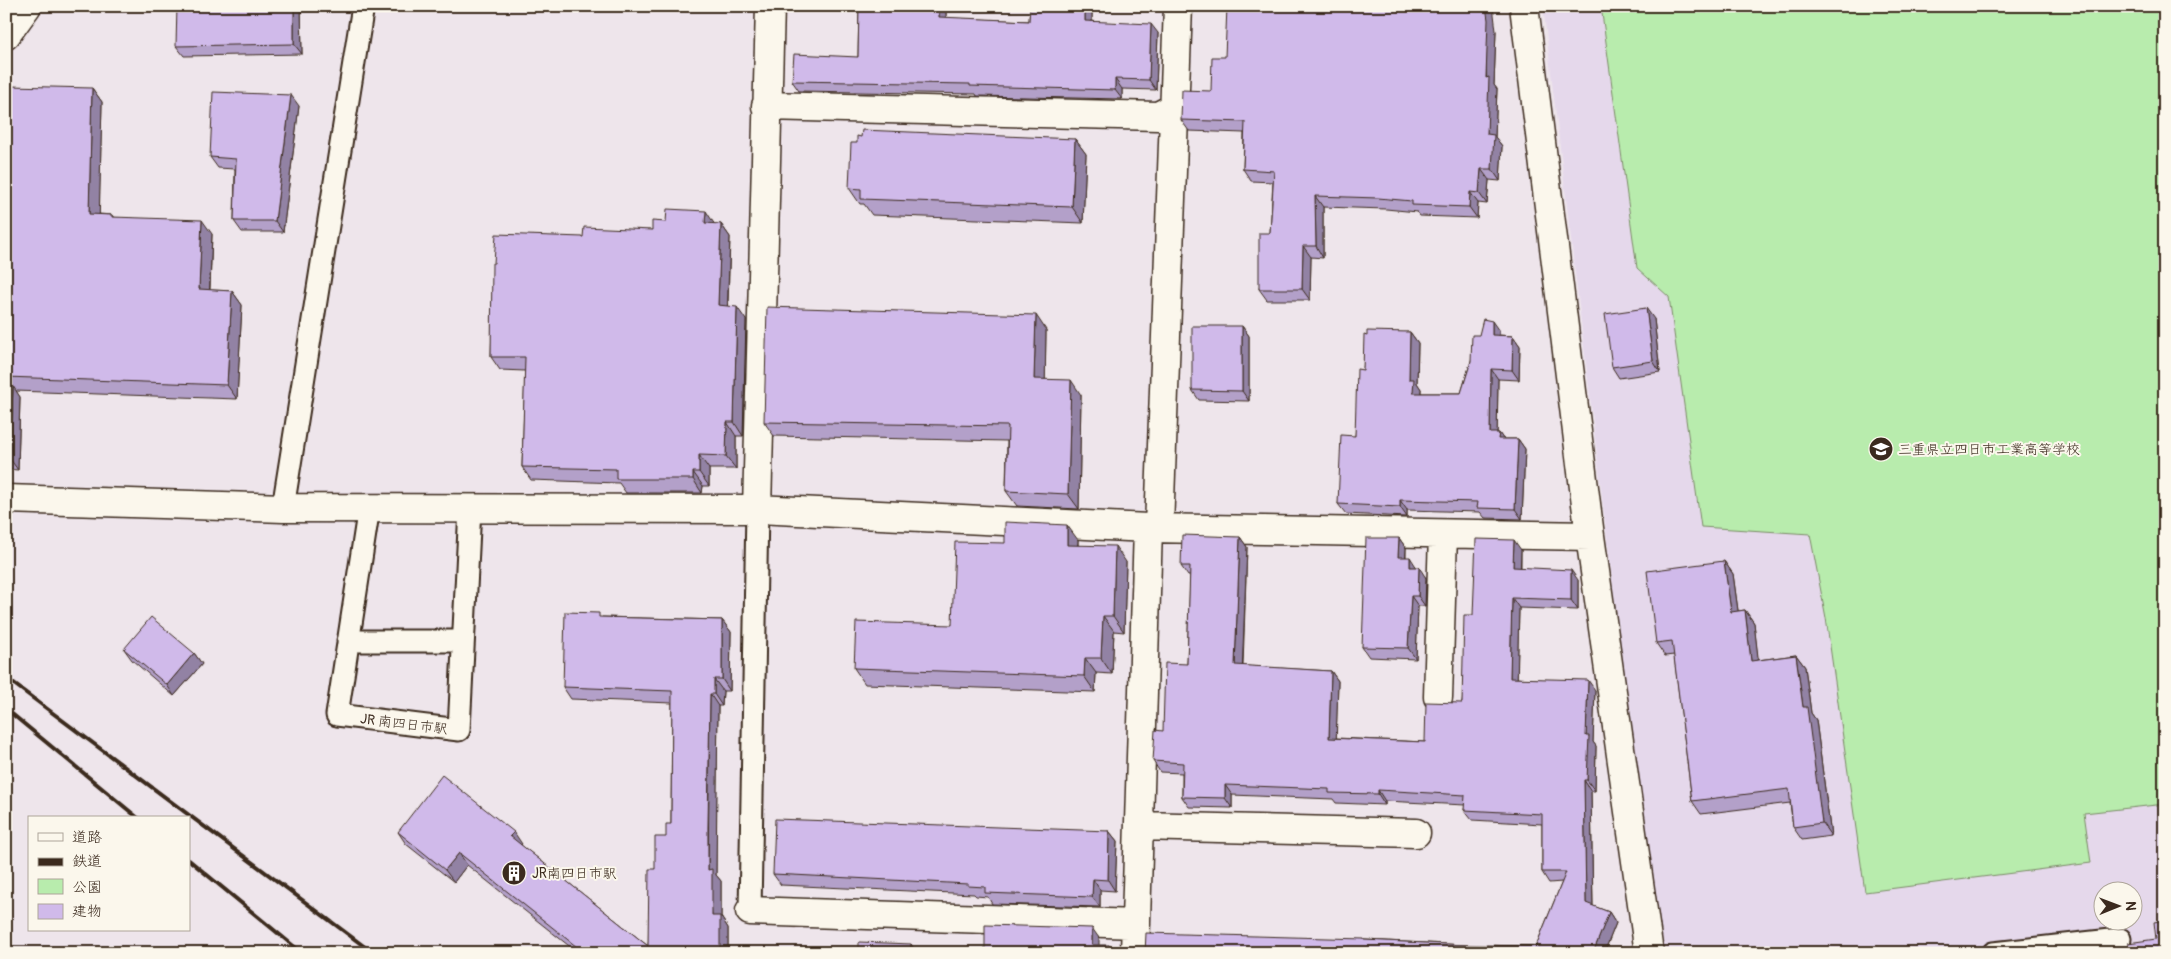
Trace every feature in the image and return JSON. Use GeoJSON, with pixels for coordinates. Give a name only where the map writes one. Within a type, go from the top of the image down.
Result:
{"type":"FeatureCollection","features":[{"type":"Feature","properties":{"kind":"street"},"geometry":{"type":"LineString","coordinates":[[6,35],[27,6]]}},
{"type":"Feature","properties":{"kind":"street"},"geometry":{"type":"LineString","coordinates":[[757,510],[770,6]]}},
{"type":"Feature","properties":{"kind":"street"},"geometry":{"type":"LineString","coordinates":[[1135,953],[1175,107],[1178,6]]}},
{"type":"Feature","properties":{"kind":"street"},"geometry":{"type":"LineString","coordinates":[[1524,6],[1590,536],[1649,953]]}},
{"type":"Feature","properties":{"kind":"street"},"geometry":{"type":"LineString","coordinates":[[766,106],[1158,116],[1175,107]]}},
{"type":"Feature","properties":{"kind":"street"},"geometry":{"type":"LineString","coordinates":[[6,499],[284,508],[757,510],[1154,528],[1590,536]]}},
{"type":"Feature","properties":{"kind":"street"},"geometry":{"type":"LineString","coordinates":[[1438,697],[1444,534]]}},
{"type":"Feature","properties":{"kind":"street"},"geometry":{"type":"LineString","coordinates":[[1140,826],[1416,833]]}},
{"type":"Feature","properties":{"kind":"street"},"geometry":{"type":"LineString","coordinates":[[750,911],[1136,924]]}},
{"type":"Feature","properties":{"kind":"lane"},"geometry":{"type":"LineString","coordinates":[[284,508],[362,6]]}},
{"type":"Feature","properties":{"kind":"lane","name":"JR 南四日市駅"},"geometry":{"type":"LineString","coordinates":[[369,508],[337,715],[459,730],[470,508]]}},
{"type":"Feature","properties":{"kind":"lane"},"geometry":{"type":"LineString","coordinates":[[750,911],[757,510]]}},
{"type":"Feature","properties":{"kind":"lane"},"geometry":{"type":"LineString","coordinates":[[348,641],[463,641]]}},
{"type":"Feature","properties":{"kind":"lane"},"geometry":{"type":"LineString","coordinates":[[1993,953],[2120,939]]}},
{"type":"Feature","properties":{"kind":"shaded area","name":"三重県立四日市工業高等学校"},"geometry":{"type":"Polygon","coordinates":[[[1543,6],[2165,6],[2165,953],[1657,953],[1543,6]]]}},
{"type":"Feature","properties":{"kind":"green space","name":"三重県立四日市工業高等学校"},"geometry":{"type":"Polygon","coordinates":[[[1601,6],[2165,6],[2165,804],[2084,813],[2091,863],[1865,892],[1826,618],[1810,534],[1701,527],[1669,297],[1637,268],[1601,6]]]}},
{"type":"Feature","properties":{"kind":"building"},"geometry":{"type":"Polygon","coordinates":[[[177,6],[294,6],[294,44],[176,46],[177,6]]]}},
{"type":"Feature","properties":{"kind":"building"},"geometry":{"type":"Polygon","coordinates":[[[859,6],[939,6],[939,17],[1029,21],[1030,6],[1085,6],[1085,21],[1151,24],[1149,80],[1115,79],[1115,90],[970,86],[970,84],[792,81],[794,54],[858,57],[859,6]]]}},
{"type":"Feature","properties":{"kind":"building"},"geometry":{"type":"Polygon","coordinates":[[[1227,6],[1486,6],[1488,20],[1486,78],[1489,77],[1487,134],[1494,135],[1492,169],[1481,169],[1479,193],[1470,192],[1469,207],[1412,205],[1412,201],[1378,198],[1315,196],[1316,246],[1303,246],[1302,289],[1259,289],[1259,233],[1270,233],[1274,171],[1243,169],[1245,122],[1181,120],[1182,90],[1211,91],[1212,57],[1225,57],[1227,6]]]}},
{"type":"Feature","properties":{"kind":"building"},"geometry":{"type":"Polygon","coordinates":[[[10,86],[92,88],[89,214],[112,215],[112,217],[202,220],[199,289],[232,291],[227,385],[6,377],[6,179],[10,86]]]}},
{"type":"Feature","properties":{"kind":"building"},"geometry":{"type":"Polygon","coordinates":[[[213,92],[291,95],[275,221],[234,221],[236,159],[210,157],[213,92]]]}},
{"type":"Feature","properties":{"kind":"building"},"geometry":{"type":"Polygon","coordinates":[[[862,130],[1075,139],[1072,207],[861,199],[861,189],[849,188],[851,143],[857,143],[857,136],[861,137],[862,130]]]}},
{"type":"Feature","properties":{"kind":"building"},"geometry":{"type":"Polygon","coordinates":[[[667,209],[706,211],[705,223],[721,224],[718,305],[737,307],[734,422],[727,422],[726,456],[699,455],[699,472],[693,472],[693,479],[616,479],[616,469],[522,467],[525,357],[491,357],[492,263],[494,263],[496,234],[583,237],[584,227],[652,230],[652,221],[666,222],[667,209]]]}},
{"type":"Feature","properties":{"kind":"building"},"geometry":{"type":"Polygon","coordinates":[[[767,307],[1036,315],[1034,379],[1071,380],[1068,494],[1006,491],[1008,426],[764,422],[767,307]]]}},
{"type":"Feature","properties":{"kind":"building"},"geometry":{"type":"Polygon","coordinates":[[[1646,308],[1653,361],[1612,367],[1605,314],[1646,308]]]}},
{"type":"Feature","properties":{"kind":"building"},"geometry":{"type":"Polygon","coordinates":[[[1483,319],[1492,321],[1492,335],[1513,336],[1512,370],[1491,369],[1490,433],[1499,433],[1498,439],[1518,439],[1515,509],[1477,508],[1478,502],[1400,500],[1400,507],[1338,504],[1341,435],[1355,436],[1357,369],[1363,370],[1364,335],[1367,336],[1367,331],[1410,332],[1409,379],[1414,379],[1413,393],[1461,393],[1471,361],[1472,335],[1479,335],[1483,319]]]}},
{"type":"Feature","properties":{"kind":"building"},"geometry":{"type":"Polygon","coordinates":[[[1192,326],[1242,326],[1242,391],[1192,390],[1192,326]]]}},
{"type":"Feature","properties":{"kind":"building"},"geometry":{"type":"Polygon","coordinates":[[[6,386],[13,386],[10,459],[6,459],[6,386]]]}},
{"type":"Feature","properties":{"kind":"building"},"geometry":{"type":"Polygon","coordinates":[[[1005,522],[1067,525],[1067,545],[1115,546],[1113,616],[1103,616],[1101,658],[1085,658],[1084,676],[854,668],[856,622],[952,625],[955,542],[1005,543],[1005,522]]]}},
{"type":"Feature","properties":{"kind":"building"},"geometry":{"type":"Polygon","coordinates":[[[1182,535],[1240,537],[1235,665],[1331,671],[1329,738],[1425,742],[1426,702],[1462,703],[1464,615],[1473,615],[1476,539],[1514,540],[1513,567],[1571,570],[1571,600],[1512,598],[1510,678],[1588,680],[1586,736],[1589,736],[1587,780],[1584,780],[1586,903],[1609,912],[1593,953],[1145,953],[1146,933],[1536,946],[1566,872],[1542,872],[1542,814],[1464,810],[1465,795],[1378,790],[1378,794],[1329,793],[1329,789],[1225,785],[1225,798],[1182,797],[1183,763],[1153,761],[1155,730],[1163,731],[1165,663],[1187,664],[1190,566],[1181,566],[1182,535]]]}},
{"type":"Feature","properties":{"kind":"building"},"geometry":{"type":"Polygon","coordinates":[[[1366,538],[1399,538],[1398,557],[1410,557],[1410,567],[1419,567],[1418,596],[1411,596],[1408,648],[1362,647],[1366,538]]]}},
{"type":"Feature","properties":{"kind":"building"},"geometry":{"type":"Polygon","coordinates":[[[1724,561],[1731,612],[1745,610],[1751,661],[1796,655],[1803,707],[1807,707],[1822,823],[1793,827],[1789,789],[1692,801],[1672,641],[1656,643],[1647,571],[1724,561]]]}},
{"type":"Feature","properties":{"kind":"building"},"geometry":{"type":"Polygon","coordinates":[[[565,612],[599,613],[599,617],[722,620],[722,679],[714,679],[714,694],[710,694],[708,828],[708,870],[712,869],[712,916],[720,916],[720,953],[586,953],[459,853],[445,870],[398,832],[442,775],[514,832],[510,836],[648,946],[649,869],[655,869],[655,837],[666,837],[666,824],[671,824],[672,691],[563,687],[565,612]]]}},
{"type":"Feature","properties":{"kind":"building"},"geometry":{"type":"Polygon","coordinates":[[[151,617],[194,653],[167,685],[124,649],[151,617]]]}},
{"type":"Feature","properties":{"kind":"building"},"geometry":{"type":"Polygon","coordinates":[[[775,819],[1109,831],[1108,880],[1093,879],[1092,897],[985,893],[985,887],[968,886],[968,884],[773,874],[775,819]]]}},
{"type":"Feature","properties":{"kind":"building"},"geometry":{"type":"Polygon","coordinates":[[[2165,920],[2165,953],[2129,953],[2128,943],[2156,939],[2154,922],[2165,920]]]}},
{"type":"Feature","properties":{"kind":"building"},"geometry":{"type":"Polygon","coordinates":[[[985,925],[1092,928],[1092,945],[1109,945],[1109,953],[985,953],[985,925]]]}},
{"type":"Feature","properties":{"kind":"building"},"geometry":{"type":"Polygon","coordinates":[[[859,942],[911,944],[910,953],[859,953],[859,942]]]}},
{"type":"Feature","properties":{"kind":"railway"},"geometry":{"type":"LineString","coordinates":[[6,678],[373,953]]}},
{"type":"Feature","properties":{"kind":"railway"},"geometry":{"type":"LineString","coordinates":[[6,709],[136,816]]}},
{"type":"Feature","properties":{"kind":"railway"},"geometry":{"type":"LineString","coordinates":[[190,861],[302,953]]}},
{"type":"Feature","properties":{"kind":"place","name":"三重県立四日市工業高等学校"},"geometry":{"type":"Point","coordinates":[1881,449]}},
{"type":"Feature","properties":{"kind":"place","name":"JR南四日市駅"},"geometry":{"type":"Point","coordinates":[514,873]}}]}
